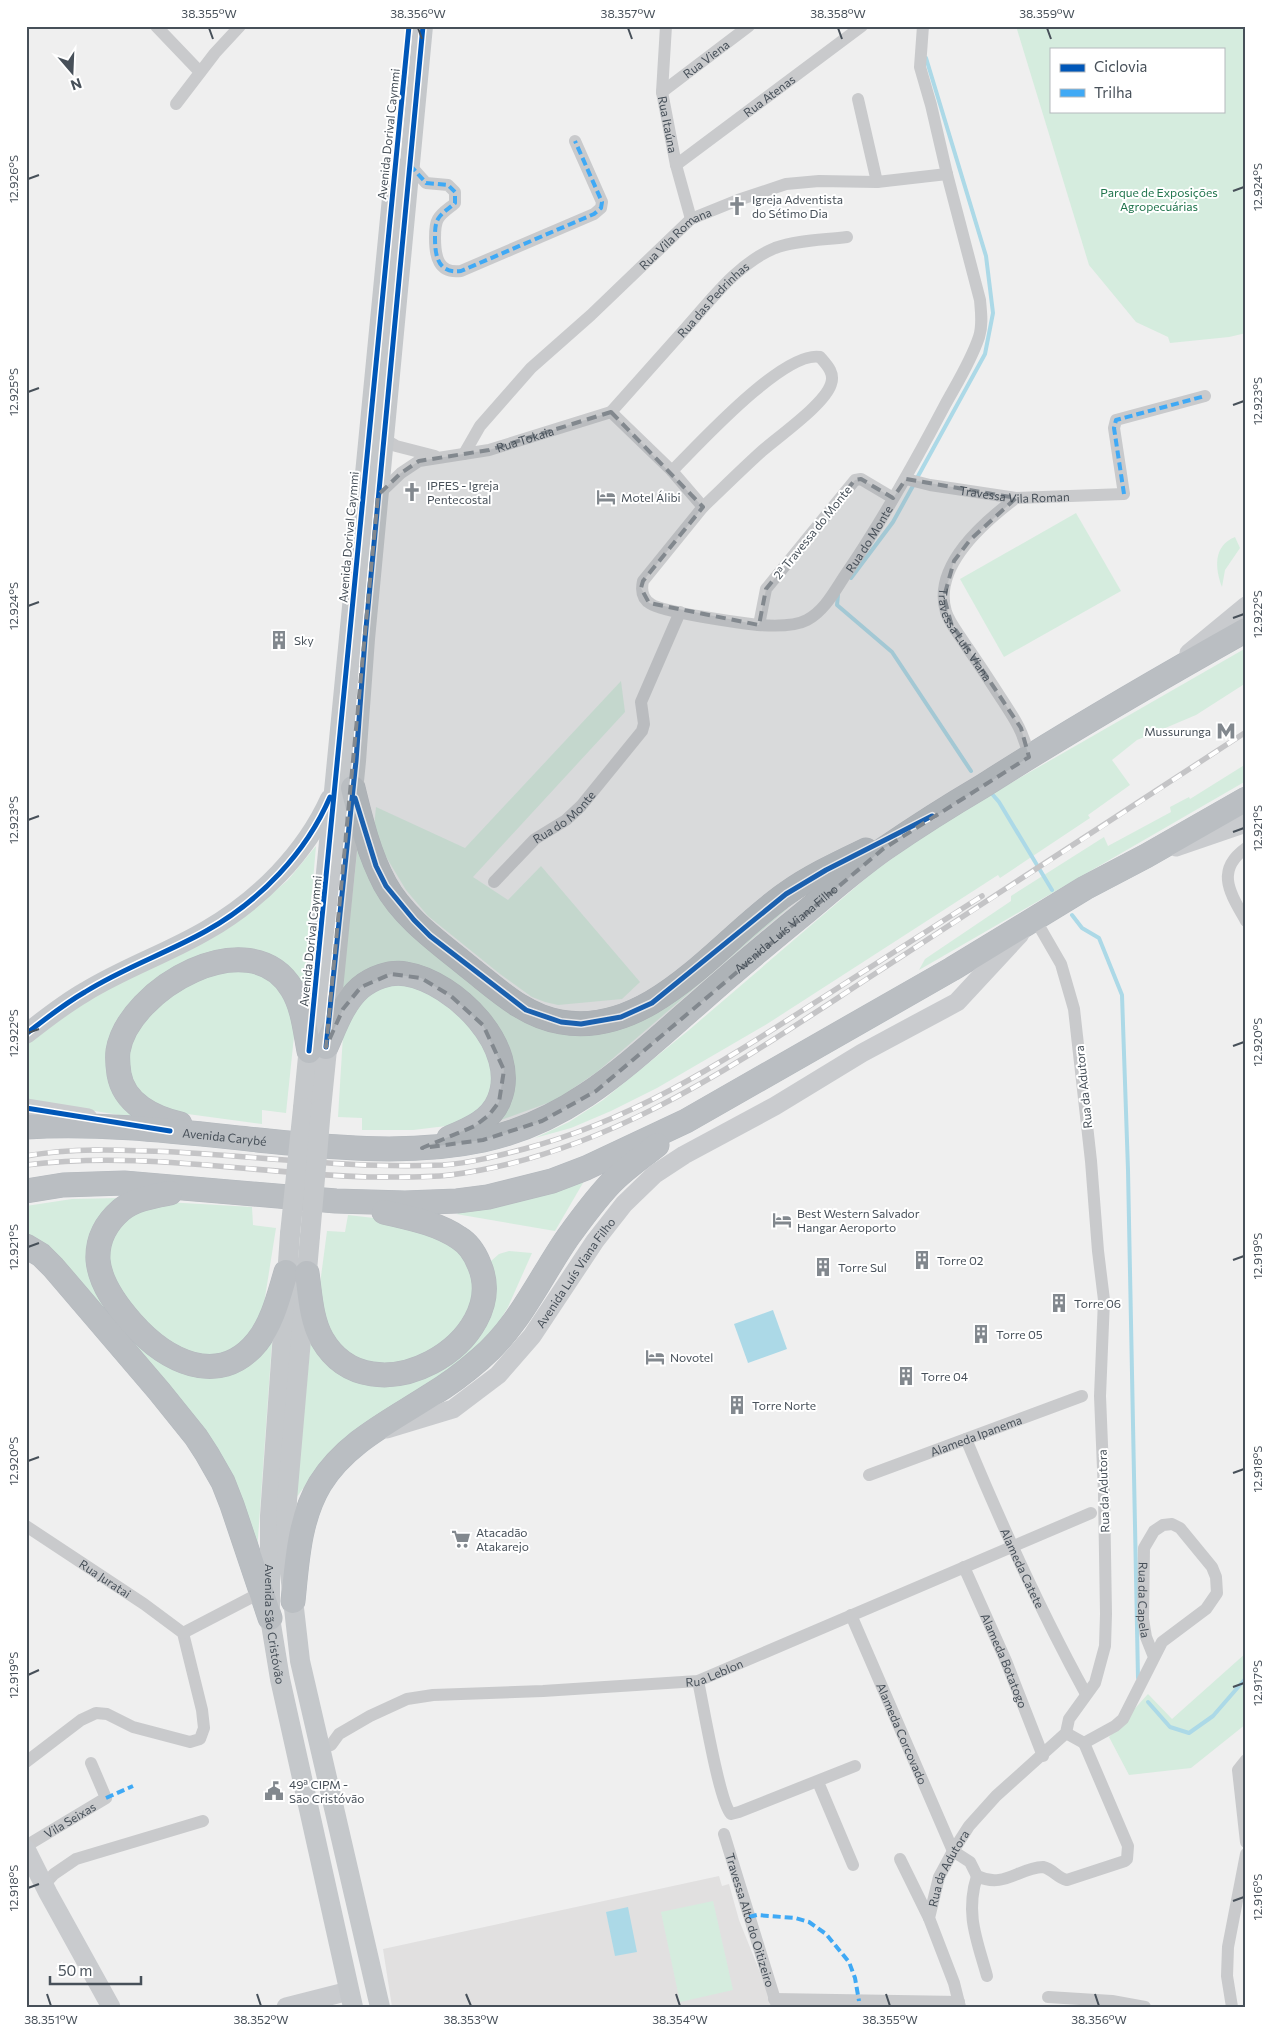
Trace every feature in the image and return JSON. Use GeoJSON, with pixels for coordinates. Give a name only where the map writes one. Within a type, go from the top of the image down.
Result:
{"type":"FeatureCollection","features":[{"type":"Feature","properties":{"kind":"highway","name":"Avenida Luís Viana Filho"},"geometry":{"type":"LineString","coordinates":[[422,1148],[483,1140],[513,1132],[549,1117],[596,1091],[858,868],[932,816],[1146,686],[1246,630]]}},
{"type":"Feature","properties":{"kind":"highway"},"geometry":{"type":"LineString","coordinates":[[344,787],[386,886],[414,920],[438,942],[526,1010],[561,1022],[581,1024],[622,1017],[652,1003],[786,894],[826,870],[932,816]]}},
{"type":"Feature","properties":{"kind":"highway","name":"Avenida Luís Viana Filho"},"geometry":{"type":"LineString","coordinates":[[336,1201],[431,1203],[488,1197],[521,1190],[586,1168],[686,1121],[1032,921],[1085,888],[1146,856],[1246,799]]}},
{"type":"Feature","properties":{"kind":"highway"},"geometry":{"type":"LineString","coordinates":[[238,1138],[156,1116],[134,1102],[125,1091],[120,1080],[118,1052],[128,1026],[137,1013],[167,986],[194,971],[219,961],[235,959],[252,960],[268,966],[292,988],[304,1020],[318,1049]]}},
{"type":"Feature","properties":{"kind":"highway"},"geometry":{"type":"LineString","coordinates":[[318,1049],[351,997],[361,987],[376,978],[391,974],[405,974],[421,978],[438,986],[468,1008],[483,1025],[500,1057],[504,1070],[504,1086],[499,1102],[489,1115],[476,1126],[422,1148]]}},
{"type":"Feature","properties":{"kind":"highway"},"geometry":{"type":"LineString","coordinates":[[293,1601],[298,1557],[311,1502],[333,1465],[362,1439],[451,1382],[496,1344],[522,1312],[567,1239],[600,1196],[628,1168],[686,1121]]}},
{"type":"Feature","properties":{"kind":"highway","name":"Avenida Carybé"},"geometry":{"type":"LineString","coordinates":[[26,1127],[91,1126],[170,1131],[324,1146],[422,1148]]}},
{"type":"Feature","properties":{"kind":"highway"},"geometry":{"type":"LineString","coordinates":[[26,1191],[63,1185],[95,1183],[194,1188],[336,1201],[413,1219],[442,1229],[460,1238],[476,1256],[482,1270],[485,1285],[482,1309],[467,1333],[456,1345],[426,1366],[412,1372],[394,1376],[364,1373],[352,1369],[339,1360],[322,1338],[296,1272]]}},
{"type":"Feature","properties":{"kind":"highway"},"geometry":{"type":"LineString","coordinates":[[194,1188],[136,1202],[122,1209],[109,1222],[102,1235],[98,1261],[102,1276],[116,1304],[141,1334],[167,1355],[196,1366],[221,1365],[234,1360],[257,1342],[296,1272]]}},
{"type":"Feature","properties":{"kind":"highway"},"geometry":{"type":"LineString","coordinates":[[26,1246],[41,1255],[53,1267],[196,1437],[223,1482],[270,1618]]}},
{"type":"Feature","properties":{"kind":"main road","name":"Avenida Dorival Caymmi"},"geometry":{"type":"LineString","coordinates":[[312,1108],[344,787],[409,26]]}},
{"type":"Feature","properties":{"kind":"main road","name":"Avenida Dorival Caymmi"},"geometry":{"type":"LineString","coordinates":[[344,787],[384,439],[422,26]]}},
{"type":"Feature","properties":{"kind":"main road","name":"Avenida Luís Viana Filho"},"geometry":{"type":"LineString","coordinates":[[1146,686],[1246,606]]}},
{"type":"Feature","properties":{"kind":"main road"},"geometry":{"type":"LineString","coordinates":[[26,1034],[84,992],[208,930],[256,895],[299,852],[344,787]]}},
{"type":"Feature","properties":{"kind":"main road","name":"Avenida Luís Viana Filho"},"geometry":{"type":"LineString","coordinates":[[1146,856],[1246,823]]}},
{"type":"Feature","properties":{"kind":"main road","name":"Avenida Luís Viana Filho"},"geometry":{"type":"LineString","coordinates":[[362,1439],[400,1424],[444,1413],[464,1403],[498,1375],[532,1336],[595,1241],[624,1204],[645,1183],[684,1155],[775,1106],[862,1053],[957,1002],[1032,921]]}},
{"type":"Feature","properties":{"kind":"main road"},"geometry":{"type":"LineString","coordinates":[[26,1108],[170,1131]]}},
{"type":"Feature","properties":{"kind":"main road","name":"Avenida São Cristóvão"},"geometry":{"type":"LineString","coordinates":[[312,1108],[290,1234],[296,1272],[286,1538],[300,1661],[380,2007]]}},
{"type":"Feature","properties":{"kind":"main road","name":"Avenida São Cristóvão"},"geometry":{"type":"LineString","coordinates":[[312,1108],[310,1236],[296,1272],[270,1516],[270,1618],[280,1679],[351,1999]]}},
{"type":"Feature","properties":{"kind":"main road"},"geometry":{"type":"LineString","coordinates":[[26,1847],[46,1889],[111,2007]]}},
{"type":"Feature","properties":{"kind":"main road"},"geometry":{"type":"LineString","coordinates":[[26,1876],[46,1889]]}},
{"type":"Feature","properties":{"kind":"main road"},"geometry":{"type":"LineString","coordinates":[[286,2007],[351,1999]]}},
{"type":"Feature","properties":{"kind":"street"},"geometry":{"type":"LineString","coordinates":[[156,26],[200,72]]}},
{"type":"Feature","properties":{"kind":"street"},"geometry":{"type":"LineString","coordinates":[[176,104],[200,72],[240,26]]}},
{"type":"Feature","properties":{"kind":"street","name":"Rua Itaúna"},"geometry":{"type":"LineString","coordinates":[[666,26],[662,92],[676,165],[691,219]]}},
{"type":"Feature","properties":{"kind":"street","name":"Rua Viena"},"geometry":{"type":"LineString","coordinates":[[662,92],[748,26]]}},
{"type":"Feature","properties":{"kind":"street","name":"Rua Atenas"},"geometry":{"type":"LineString","coordinates":[[676,165],[862,26]]}},
{"type":"Feature","properties":{"kind":"street"},"geometry":{"type":"LineString","coordinates":[[923,27],[920,67],[931,104],[947,174]]}},
{"type":"Feature","properties":{"kind":"street"},"geometry":{"type":"LineString","coordinates":[[858,99],[877,182]]}},
{"type":"Feature","properties":{"kind":"street"},"geometry":{"type":"LineString","coordinates":[[409,164],[426,183],[448,185],[455,192],[455,203],[437,219],[435,251],[436,259],[446,269],[455,272],[594,214],[601,208],[602,202],[575,141]]}},
{"type":"Feature","properties":{"kind":"street","name":"Rua Vila Romana"},"geometry":{"type":"LineString","coordinates":[[464,454],[480,426],[531,368],[591,315],[691,219],[738,200],[786,184],[819,181],[877,182],[947,174]]}},
{"type":"Feature","properties":{"kind":"street","name":"Rua do Monte"},"geometry":{"type":"LineString","coordinates":[[703,507],[643,581],[644,596],[649,603],[680,612],[759,625],[798,624],[807,620],[825,605],[861,552],[893,498],[910,480],[980,336],[982,316],[980,300],[947,174]]}},
{"type":"Feature","properties":{"kind":"street","name":"Rua das Pedrinhas"},"geometry":{"type":"LineString","coordinates":[[611,412],[721,288],[742,269],[764,254],[789,244],[847,237]]}},
{"type":"Feature","properties":{"kind":"street"},"geometry":{"type":"LineString","coordinates":[[611,412],[672,471],[703,507],[762,450],[822,398],[829,390],[832,382],[830,368],[820,357],[814,356],[808,356],[791,364],[749,395],[672,471]]}},
{"type":"Feature","properties":{"kind":"street","name":"Travessa Vila Roman"},"geometry":{"type":"LineString","coordinates":[[910,480],[1016,498],[1124,494],[1114,428],[1116,420],[1205,396]]}},
{"type":"Feature","properties":{"kind":"street","name":"Rua Tokaia"},"geometry":{"type":"LineString","coordinates":[[378,495],[390,482],[419,461],[511,444],[611,412]]}},
{"type":"Feature","properties":{"kind":"street","name":"Rua Tokaia"},"geometry":{"type":"LineString","coordinates":[[384,439],[396,446],[438,457]]}},
{"type":"Feature","properties":{"kind":"street","name":"2ª Travessa do Monte"},"geometry":{"type":"LineString","coordinates":[[759,625],[766,589],[855,480],[861,479],[893,498]]}},
{"type":"Feature","properties":{"kind":"street","name":"Travessa Luís Viana"},"geometry":{"type":"LineString","coordinates":[[1016,498],[987,520],[954,561],[945,584],[944,597],[951,623],[1021,728],[1029,757]]}},
{"type":"Feature","properties":{"kind":"street","name":"Rua do Monte"},"geometry":{"type":"LineString","coordinates":[[494,882],[535,839],[566,820],[581,806],[642,731],[644,724],[641,702],[680,612]]}},
{"type":"Feature","properties":{"kind":"street"},"geometry":{"type":"LineString","coordinates":[[1246,848],[1238,854],[1227,873],[1230,893],[1246,921]]}},
{"type":"Feature","properties":{"kind":"street","name":"Rua da Adutora"},"geometry":{"type":"LineString","coordinates":[[960,2005],[954,1982],[929,1918],[939,1877],[969,1826],[996,1796],[1043,1756],[1066,1733],[1069,1719],[1095,1683],[1100,1671],[1105,1646],[1104,1493],[1100,1412],[1104,1289],[1098,1250],[1092,1161],[1074,1009],[1061,964],[1032,921]]}},
{"type":"Feature","properties":{"kind":"street","name":"Alameda Ipanema"},"geometry":{"type":"LineString","coordinates":[[869,1475],[1082,1396]]}},
{"type":"Feature","properties":{"kind":"street","name":"Alameda Catete"},"geometry":{"type":"LineString","coordinates":[[966,1439],[1012,1546],[1086,1694]]}},
{"type":"Feature","properties":{"kind":"street","name":"Rua Leblon"},"geometry":{"type":"LineString","coordinates":[[321,1748],[331,1744],[339,1734],[370,1716],[407,1699],[433,1695],[543,1692],[698,1681],[1091,1513]]}},
{"type":"Feature","properties":{"kind":"street","name":"Rua da Capela"},"geometry":{"type":"LineString","coordinates":[[1084,1743],[1115,1726],[1123,1719],[1162,1642],[1206,1609],[1217,1593],[1216,1577],[1212,1568],[1180,1528],[1172,1524],[1163,1525],[1154,1531],[1148,1538],[1144,1548],[1143,1619],[1146,1638],[1154,1657]]}},
{"type":"Feature","properties":{"kind":"street","name":"Rua Juratai"},"geometry":{"type":"LineString","coordinates":[[26,1526],[144,1604],[183,1633]]}},
{"type":"Feature","properties":{"kind":"street","name":"Alameda Botatogo"},"geometry":{"type":"LineString","coordinates":[[964,1567],[1006,1661],[1043,1756]]}},
{"type":"Feature","properties":{"kind":"street"},"geometry":{"type":"LineString","coordinates":[[26,1762],[81,1720],[96,1713],[107,1714],[133,1726],[190,1742],[200,1739],[204,1728],[202,1710],[183,1633],[260,1593]]}},
{"type":"Feature","properties":{"kind":"street","name":"Alameda Corcovado"},"geometry":{"type":"LineString","coordinates":[[851,1615],[953,1851]]}},
{"type":"Feature","properties":{"kind":"street"},"geometry":{"type":"LineString","coordinates":[[698,1681],[725,1805],[732,1814],[855,1766]]}},
{"type":"Feature","properties":{"kind":"street"},"geometry":{"type":"LineString","coordinates":[[953,1851],[970,1862],[977,1876],[986,1880],[1005,1880],[1043,1867],[1049,1868],[1059,1877],[1067,1880],[1127,1859],[1129,1853],[1128,1846],[1084,1743],[1066,1733]]}},
{"type":"Feature","properties":{"kind":"street"},"geometry":{"type":"LineString","coordinates":[[1246,1760],[1238,1770],[1246,1842]]}},
{"type":"Feature","properties":{"kind":"street","name":"Vila Seixas"},"geometry":{"type":"LineString","coordinates":[[26,1847],[106,1798],[91,1763]]}},
{"type":"Feature","properties":{"kind":"street"},"geometry":{"type":"LineString","coordinates":[[818,1782],[853,1865]]}},
{"type":"Feature","properties":{"kind":"street"},"geometry":{"type":"LineString","coordinates":[[46,1889],[54,1874],[76,1858],[203,1821]]}},
{"type":"Feature","properties":{"kind":"street","name":"Travessa Alto do Oitizeiro"},"geometry":{"type":"LineString","coordinates":[[724,1834],[776,2003]]}},
{"type":"Feature","properties":{"kind":"street"},"geometry":{"type":"LineString","coordinates":[[1232,2007],[1227,1976],[1228,1947],[1246,1854]]}},
{"type":"Feature","properties":{"kind":"street"},"geometry":{"type":"LineString","coordinates":[[900,1859],[929,1918]]}},
{"type":"Feature","properties":{"kind":"street"},"geometry":{"type":"LineString","coordinates":[[977,1876],[971,1894],[972,1917],[987,1976]]}},
{"type":"Feature","properties":{"kind":"street"},"geometry":{"type":"LineString","coordinates":[[1048,1997],[1145,2007]]}},
{"type":"Feature","properties":{"kind":"street"},"geometry":{"type":"LineString","coordinates":[[776,2003],[960,2005]]}},
{"type":"Feature","properties":{"kind":"highlighted area"},"geometry":{"type":"Polygon","coordinates":[[[611,412],[703,507],[643,581],[641,588],[649,603],[759,625],[766,589],[855,480],[861,479],[893,498],[906,479],[1016,498],[970,540],[954,561],[944,597],[951,623],[1021,728],[1029,757],[883,849],[596,1091],[542,1121],[483,1140],[422,1148],[475,1126],[489,1115],[499,1102],[504,1070],[483,1025],[451,996],[421,978],[391,974],[361,987],[343,1009],[326,1047],[378,495],[401,473],[419,461],[489,450],[611,412]]]}},
{"type":"Feature","properties":{"kind":"shaded area"},"geometry":{"type":"Polygon","coordinates":[[[719,1876],[722,1886],[729,1884],[739,1920],[774,2007],[392,2007],[383,1949],[719,1876]]]}},
{"type":"Feature","properties":{"kind":"green space","name":"Parque de Exposições Agropecuárias"},"geometry":{"type":"Polygon","coordinates":[[[1016,26],[1246,26],[1246,333],[1229,337],[1170,343],[1168,337],[1136,322],[1089,265],[1016,26]]]}},
{"type":"Feature","properties":{"kind":"green space"},"geometry":{"type":"Polygon","coordinates":[[[1076,513],[1121,591],[1004,657],[960,579],[1076,513]]]}},
{"type":"Feature","properties":{"kind":"green space"},"geometry":{"type":"Polygon","coordinates":[[[1235,537],[1240,548],[1225,570],[1222,587],[1217,565],[1219,552],[1228,541],[1235,537]]]}},
{"type":"Feature","properties":{"kind":"green space"},"geometry":{"type":"Polygon","coordinates":[[[1246,648],[1246,683],[1196,715],[1137,740],[1112,760],[1130,785],[1088,815],[1090,818],[1000,878],[998,875],[767,1024],[657,1088],[571,1128],[535,1138],[569,1122],[603,1100],[689,1030],[872,873],[943,822],[1246,648]]]}},
{"type":"Feature","properties":{"kind":"green space"},"geometry":{"type":"Polygon","coordinates":[[[621,681],[625,712],[473,877],[508,900],[541,866],[640,982],[622,999],[558,1005],[532,997],[500,974],[428,916],[406,890],[385,855],[374,827],[376,807],[465,848],[621,681]]]}},
{"type":"Feature","properties":{"kind":"green space"},"geometry":{"type":"Polygon","coordinates":[[[1246,764],[1246,781],[919,970],[925,959],[1011,901],[1011,896],[1104,837],[1108,846],[1171,812],[1170,807],[1189,797],[1190,799],[1246,764]]]}},
{"type":"Feature","properties":{"kind":"green space"},"geometry":{"type":"Polygon","coordinates":[[[359,835],[370,871],[515,1013],[616,1028],[782,908],[788,908],[597,1072],[556,1100],[487,1125],[510,1064],[423,972],[341,997],[359,835]]]}},
{"type":"Feature","properties":{"kind":"green space"},"geometry":{"type":"Polygon","coordinates":[[[316,846],[303,994],[243,951],[120,1023],[138,1118],[26,1100],[26,1042],[80,1004],[269,896],[288,880],[316,846]]]}},
{"type":"Feature","properties":{"kind":"green space"},"geometry":{"type":"Polygon","coordinates":[[[232,964],[272,978],[296,1017],[286,1113],[262,1110],[262,1124],[158,1110],[128,1079],[127,1039],[158,999],[232,964]]]}},
{"type":"Feature","properties":{"kind":"green space"},"geometry":{"type":"Polygon","coordinates":[[[409,980],[475,1022],[495,1073],[490,1093],[475,1116],[463,1124],[413,1130],[362,1130],[362,1118],[338,1117],[344,1019],[361,994],[409,980]]]}},
{"type":"Feature","properties":{"kind":"green space"},"geometry":{"type":"Polygon","coordinates":[[[587,1176],[555,1231],[456,1214],[587,1176]]]}},
{"type":"Feature","properties":{"kind":"green space"},"geometry":{"type":"Polygon","coordinates":[[[121,1198],[90,1273],[199,1375],[272,1342],[257,1552],[230,1484],[26,1237],[26,1206],[72,1199],[121,1198]]]}},
{"type":"Feature","properties":{"kind":"green space"},"geometry":{"type":"Polygon","coordinates":[[[166,1202],[252,1207],[253,1225],[276,1228],[263,1310],[252,1338],[225,1357],[174,1352],[107,1278],[113,1225],[130,1211],[166,1202]]]}},
{"type":"Feature","properties":{"kind":"green space"},"geometry":{"type":"Polygon","coordinates":[[[348,1215],[400,1221],[464,1251],[477,1272],[471,1318],[429,1357],[369,1369],[327,1334],[320,1284],[327,1231],[345,1232],[348,1215]]]}},
{"type":"Feature","properties":{"kind":"green space"},"geometry":{"type":"Polygon","coordinates":[[[509,1251],[532,1253],[508,1307],[488,1340],[404,1402],[367,1421],[330,1452],[296,1498],[311,1337],[325,1357],[422,1376],[492,1287],[491,1261],[499,1254],[509,1251]]]}},
{"type":"Feature","properties":{"kind":"green space"},"geometry":{"type":"Polygon","coordinates":[[[1246,1653],[1246,1724],[1191,1768],[1129,1775],[1109,1737],[1148,1694],[1172,1719],[1246,1653]]]}},
{"type":"Feature","properties":{"kind":"green space"},"geometry":{"type":"Polygon","coordinates":[[[713,1901],[733,1990],[680,2002],[661,1912],[713,1901]]]}},
{"type":"Feature","properties":{"kind":"water"},"geometry":{"type":"Polygon","coordinates":[[[773,1310],[787,1349],[748,1363],[734,1324],[773,1310]]]}},
{"type":"Feature","properties":{"kind":"water"},"geometry":{"type":"Polygon","coordinates":[[[628,1907],[637,1952],[615,1956],[606,1912],[628,1907]]]}},
{"type":"Feature","properties":{"kind":"waterway"},"geometry":{"type":"LineString","coordinates":[[917,478],[985,354],[993,313],[986,256],[926,58]]}},
{"type":"Feature","properties":{"kind":"waterway"},"geometry":{"type":"LineString","coordinates":[[851,578],[893,522],[914,484]]}},
{"type":"Feature","properties":{"kind":"waterway"},"geometry":{"type":"LineString","coordinates":[[838,595],[837,605],[892,652],[971,771]]}},
{"type":"Feature","properties":{"kind":"waterway"},"geometry":{"type":"LineString","coordinates":[[993,795],[1052,890]]}},
{"type":"Feature","properties":{"kind":"waterway"},"geometry":{"type":"LineString","coordinates":[[1072,915],[1082,928],[1099,938],[1122,995],[1128,1170],[1138,1678]]}},
{"type":"Feature","properties":{"kind":"waterway"},"geometry":{"type":"LineString","coordinates":[[1148,1702],[1170,1727],[1189,1733],[1213,1716],[1246,1678]]}},
{"type":"Feature","properties":{"kind":"railway"},"geometry":{"type":"LineString","coordinates":[[26,1165],[69,1161],[155,1161],[326,1175],[420,1177],[450,1175],[511,1164],[570,1146],[626,1122],[681,1095],[734,1064],[1246,732]]}},
{"type":"Feature","properties":{"kind":"railway"},"geometry":{"type":"LineString","coordinates":[[26,1156],[63,1151],[119,1150],[343,1164],[410,1166],[463,1163],[524,1149],[600,1123],[671,1090],[740,1050],[982,896]]}},
{"type":"Feature","properties":{"kind":"marked path"},"geometry":{"type":"LineString","coordinates":[[410,165],[426,183],[448,185],[455,192],[455,203],[437,221],[435,245],[437,257],[443,267],[447,270],[461,271],[594,214],[601,208],[602,202],[575,141]]}},
{"type":"Feature","properties":{"kind":"marked path"},"geometry":{"type":"LineString","coordinates":[[1124,494],[1114,428],[1116,420],[1205,396]]}},
{"type":"Feature","properties":{"kind":"marked path"},"geometry":{"type":"LineString","coordinates":[[106,1798],[133,1786]]}},
{"type":"Feature","properties":{"kind":"marked path"},"geometry":{"type":"LineString","coordinates":[[749,1917],[757,1915],[795,1918],[809,1922],[826,1934],[849,1962],[855,1978],[859,2001]]}},
{"type":"Feature","properties":{"kind":"cycle path"},"geometry":{"type":"LineString","coordinates":[[309,1051],[409,26]]}},
{"type":"Feature","properties":{"kind":"cycle path"},"geometry":{"type":"LineString","coordinates":[[326,1047],[356,761],[365,639],[423,26]]}},
{"type":"Feature","properties":{"kind":"cycle path"},"geometry":{"type":"LineString","coordinates":[[26,1034],[62,1007],[100,983],[206,931],[245,905],[263,890],[294,856],[320,818],[330,797]]}},
{"type":"Feature","properties":{"kind":"cycle path"},"geometry":{"type":"LineString","coordinates":[[355,798],[376,866],[386,886],[414,920],[430,936],[526,1010],[561,1022],[581,1024],[621,1017],[652,1003],[786,894],[826,870],[932,816]]}},
{"type":"Feature","properties":{"kind":"cycle path"},"geometry":{"type":"LineString","coordinates":[[26,1108],[170,1131]]}},
{"type":"Feature","properties":{"kind":"place","name":"Igreja Adventista do Sétimo Dia"},"geometry":{"type":"Point","coordinates":[737,206]}},
{"type":"Feature","properties":{"kind":"place","name":"IPFES - Igreja Pentecostal"},"geometry":{"type":"Point","coordinates":[412,492]}},
{"type":"Feature","properties":{"kind":"place","name":"Motel Álibi"},"geometry":{"type":"Point","coordinates":[606,497]}},
{"type":"Feature","properties":{"kind":"place","name":"Sky"},"geometry":{"type":"Point","coordinates":[279,640]}},
{"type":"Feature","properties":{"kind":"place","name":"Mussurunga"},"geometry":{"type":"Point","coordinates":[1226,731]}},
{"type":"Feature","properties":{"kind":"place","name":"Best Western Salvador Hangar Aeroporto"},"geometry":{"type":"Point","coordinates":[782,1220]}},
{"type":"Feature","properties":{"kind":"place","name":"Torre 02"},"geometry":{"type":"Point","coordinates":[922,1260]}},
{"type":"Feature","properties":{"kind":"place","name":"Torre Sul"},"geometry":{"type":"Point","coordinates":[823,1267]}},
{"type":"Feature","properties":{"kind":"place","name":"Torre 06"},"geometry":{"type":"Point","coordinates":[1059,1303]}},
{"type":"Feature","properties":{"kind":"place","name":"Torre 05"},"geometry":{"type":"Point","coordinates":[981,1334]}},
{"type":"Feature","properties":{"kind":"place","name":"Novotel"},"geometry":{"type":"Point","coordinates":[655,1357]}},
{"type":"Feature","properties":{"kind":"place","name":"Torre 04"},"geometry":{"type":"Point","coordinates":[906,1376]}},
{"type":"Feature","properties":{"kind":"place","name":"Torre Norte"},"geometry":{"type":"Point","coordinates":[737,1405]}},
{"type":"Feature","properties":{"kind":"place","name":"Atacadão Atakarejo"},"geometry":{"type":"Point","coordinates":[461,1539]}},
{"type":"Feature","properties":{"kind":"place","name":"49ª CIPM - São Cristóvão"},"geometry":{"type":"Point","coordinates":[274,1791]}}]}
